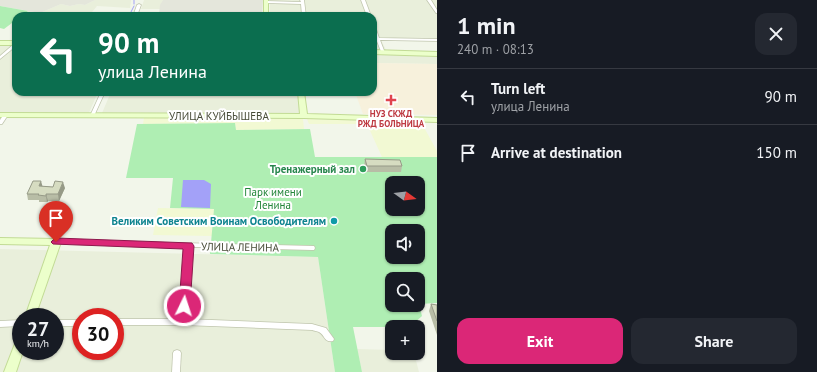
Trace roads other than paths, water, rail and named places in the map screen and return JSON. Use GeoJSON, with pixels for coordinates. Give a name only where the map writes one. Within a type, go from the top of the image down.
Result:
{"type":"FeatureCollection","features":[{"type":"Feature","properties":{"kind":"main road"},"geometry":{"type":"LineString","coordinates":[[266,1],[266,12]]}},
{"type":"Feature","properties":{"kind":"main road"},"geometry":{"type":"LineString","coordinates":[[0,43],[12,43]]}},
{"type":"Feature","properties":{"kind":"main road"},"geometry":{"type":"LineString","coordinates":[[377,52],[437,54]]}},
{"type":"Feature","properties":{"kind":"main road"},"geometry":{"type":"LineString","coordinates":[[301,96],[304,116]]}},
{"type":"Feature","properties":{"kind":"main road","name":"УЛИЦА КУЙБЫШЕВА"},"geometry":{"type":"LineString","coordinates":[[3,115],[304,116],[437,120]]}},
{"type":"Feature","properties":{"kind":"main road","name":"УЛИЦА ЛЕНИНА"},"geometry":{"type":"LineString","coordinates":[[0,241],[56,242]]}},
{"type":"Feature","properties":{"kind":"main road"},"geometry":{"type":"LineString","coordinates":[[33,308],[56,242]]}},
{"type":"Feature","properties":{"kind":"main road"},"geometry":{"type":"LineString","coordinates":[[10,372],[14,360]]}},
{"type":"Feature","properties":{"kind":"street"},"geometry":{"type":"LineString","coordinates":[[363,0],[368,12]]}},
{"type":"Feature","properties":{"kind":"street"},"geometry":{"type":"LineString","coordinates":[[429,0],[437,12]]}},
{"type":"Feature","properties":{"kind":"street"},"geometry":{"type":"LineString","coordinates":[[266,1],[302,2],[303,12]]}},
{"type":"Feature","properties":{"kind":"street"},"geometry":{"type":"LineString","coordinates":[[137,12],[139,6]]}},
{"type":"Feature","properties":{"kind":"street"},"geometry":{"type":"LineString","coordinates":[[383,53],[378,38],[437,40]]}},
{"type":"Feature","properties":{"kind":"street"},"geometry":{"type":"LineString","coordinates":[[0,58],[12,47]]}},
{"type":"Feature","properties":{"kind":"street"},"geometry":{"type":"LineString","coordinates":[[92,116],[101,96]]}},
{"type":"Feature","properties":{"kind":"street"},"geometry":{"type":"LineString","coordinates":[[0,124],[3,115]]}},
{"type":"Feature","properties":{"kind":"street","name":"УЛИЦА ЛЕНИНА"},"geometry":{"type":"LineString","coordinates":[[56,242],[312,248]]}},
{"type":"Feature","properties":{"kind":"street"},"geometry":{"type":"LineString","coordinates":[[183,322],[189,246]]}},
{"type":"Feature","properties":{"kind":"street"},"geometry":{"type":"LineString","coordinates":[[124,322],[183,322],[312,327],[323,330],[330,339]]}},
{"type":"Feature","properties":{"kind":"street"},"geometry":{"type":"LineString","coordinates":[[0,324],[12,324]]}},
{"type":"Feature","properties":{"kind":"street"},"geometry":{"type":"LineString","coordinates":[[176,372],[177,353]]}},
{"type":"Feature","properties":{"kind":"waterway"},"geometry":{"type":"LineString","coordinates":[[131,12],[134,6]]}},
{"type":"Feature","properties":{"kind":"place","name":"НУЗ СКЖД РЖД БОЛЬНИЦА"},"geometry":{"type":"Point","coordinates":[391,100]}},
{"type":"Feature","properties":{"kind":"place","name":"Тренажерный зал"},"geometry":{"type":"Point","coordinates":[363,169]}},
{"type":"Feature","properties":{"kind":"place","name":"Великим Советским Воинам Освободителям"},"geometry":{"type":"Point","coordinates":[334,221]}},
{"type":"Feature","properties":{"kind":"park label","name":"Парк имени Ленина"},"geometry":{"type":"Point","coordinates":[273,198]}}]}
